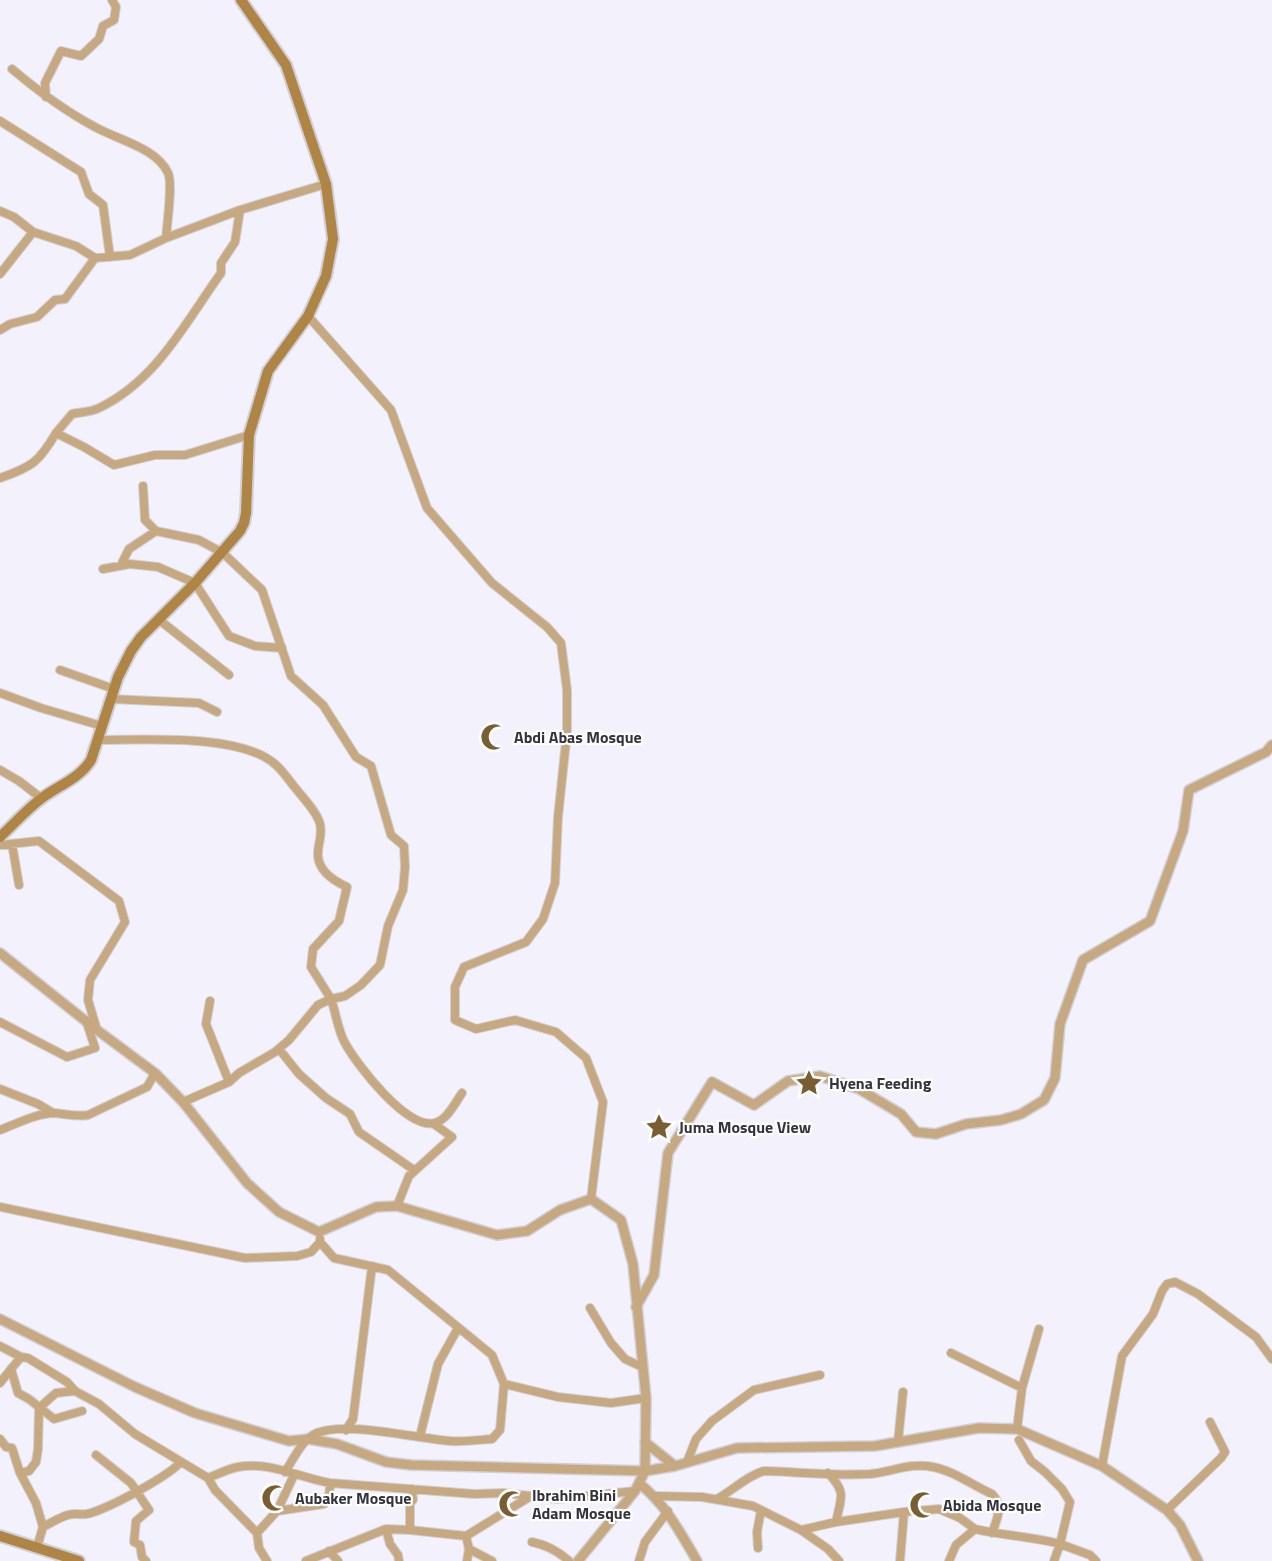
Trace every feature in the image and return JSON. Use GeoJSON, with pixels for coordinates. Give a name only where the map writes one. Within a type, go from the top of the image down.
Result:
{"type":"FeatureCollection","features":[{"type":"Feature","properties":{"kind":"main road"},"geometry":{"type":"LineString","coordinates":[[0,837],[41,798],[86,768],[131,651],[141,637],[223,553],[244,523],[249,435],[272,363],[308,316],[326,276],[333,239],[326,184],[286,65],[241,0]]}},
{"type":"Feature","properties":{"kind":"main road"},"geometry":{"type":"LineString","coordinates":[[0,1536],[79,1561]]}},
{"type":"Feature","properties":{"kind":"street"},"geometry":{"type":"LineString","coordinates":[[46,97],[45,82],[61,51],[81,56],[99,39],[104,26],[114,20],[116,7],[112,0]]}},
{"type":"Feature","properties":{"kind":"street"},"geometry":{"type":"LineString","coordinates":[[12,69],[46,97],[96,128],[146,152],[163,163],[170,176],[166,237]]}},
{"type":"Feature","properties":{"kind":"street"},"geometry":{"type":"LineString","coordinates":[[0,121],[81,172],[89,194],[103,205],[111,257]]}},
{"type":"Feature","properties":{"kind":"street"},"geometry":{"type":"LineString","coordinates":[[0,211],[14,217],[33,232],[76,246],[95,258],[111,257],[130,255],[166,237],[240,210],[326,184]]}},
{"type":"Feature","properties":{"kind":"street"},"geometry":{"type":"LineString","coordinates":[[0,478],[19,472],[42,457],[56,433],[72,414],[97,409],[134,386],[173,344],[221,273],[221,263],[235,242],[240,210]]}},
{"type":"Feature","properties":{"kind":"street"},"geometry":{"type":"LineString","coordinates":[[0,274],[33,232]]}},
{"type":"Feature","properties":{"kind":"street"},"geometry":{"type":"LineString","coordinates":[[0,330],[10,324],[37,317],[55,300],[65,299],[95,258]]}},
{"type":"Feature","properties":{"kind":"street"},"geometry":{"type":"LineString","coordinates":[[308,316],[391,410],[427,508],[492,583],[547,627],[561,644],[567,690],[567,732],[558,817],[555,883],[543,918],[526,942],[464,967],[455,987],[456,1020],[476,1029],[515,1020],[556,1032],[586,1058],[603,1102],[591,1199]]}},
{"type":"Feature","properties":{"kind":"street"},"geometry":{"type":"LineString","coordinates":[[56,433],[114,465],[155,455],[185,455],[249,435]]}},
{"type":"Feature","properties":{"kind":"street"},"geometry":{"type":"LineString","coordinates":[[143,486],[146,520],[156,531],[199,540],[223,553],[262,590],[291,676],[323,705],[356,757],[371,766],[391,835],[404,846],[403,890],[388,926],[380,965],[361,985],[345,996],[318,1005],[289,1040],[279,1048],[239,1073],[229,1082],[183,1102]]}},
{"type":"Feature","properties":{"kind":"street"},"geometry":{"type":"LineString","coordinates":[[121,565],[129,549],[156,531]]}},
{"type":"Feature","properties":{"kind":"street"},"geometry":{"type":"LineString","coordinates":[[103,569],[130,564],[159,567],[195,583],[229,636],[255,646],[282,648]]}},
{"type":"Feature","properties":{"kind":"street"},"geometry":{"type":"LineString","coordinates":[[158,619],[229,675]]}},
{"type":"Feature","properties":{"kind":"street"},"geometry":{"type":"LineString","coordinates":[[60,670],[113,694],[198,704],[217,712]]}},
{"type":"Feature","properties":{"kind":"street"},"geometry":{"type":"LineString","coordinates":[[0,693],[102,726]]}},
{"type":"Feature","properties":{"kind":"street"},"geometry":{"type":"LineString","coordinates":[[97,740],[180,740],[244,748],[275,764],[306,801],[320,822],[321,840],[317,855],[322,870],[332,880],[347,887],[339,921],[313,949],[310,967],[331,999],[344,1041],[369,1079],[402,1111],[422,1123],[434,1124],[452,1137],[414,1170],[397,1206]]}},
{"type":"Feature","properties":{"kind":"street"},"geometry":{"type":"LineString","coordinates":[[636,1307],[654,1275],[668,1154],[712,1082],[754,1104],[788,1081],[820,1076],[858,1089],[884,1104],[901,1114],[916,1132],[936,1134],[966,1124],[1001,1120],[1021,1114],[1044,1100],[1055,1078],[1060,1024],[1083,960],[1150,921],[1183,831],[1189,790],[1266,752],[1272,745]]}},
{"type":"Feature","properties":{"kind":"street"},"geometry":{"type":"LineString","coordinates":[[0,770],[41,798]]}},
{"type":"Feature","properties":{"kind":"street"},"geometry":{"type":"LineString","coordinates":[[0,845],[39,841],[119,901],[124,922],[90,980],[88,1000],[97,1030]]}},
{"type":"Feature","properties":{"kind":"street"},"geometry":{"type":"LineString","coordinates":[[12,844],[18,885]]}},
{"type":"Feature","properties":{"kind":"street"},"geometry":{"type":"LineString","coordinates":[[0,953],[155,1073],[183,1102],[247,1183],[279,1212],[319,1232]]}},
{"type":"Feature","properties":{"kind":"street"},"geometry":{"type":"LineString","coordinates":[[210,1001],[206,1024],[229,1082]]}},
{"type":"Feature","properties":{"kind":"street"},"geometry":{"type":"LineString","coordinates":[[0,1022],[67,1057],[95,1048],[86,1020]]}},
{"type":"Feature","properties":{"kind":"street"},"geometry":{"type":"LineString","coordinates":[[279,1048],[299,1074],[326,1098],[350,1114],[359,1132],[414,1170]]}},
{"type":"Feature","properties":{"kind":"street"},"geometry":{"type":"LineString","coordinates":[[0,1130],[52,1113],[88,1115],[147,1087],[155,1073]]}},
{"type":"Feature","properties":{"kind":"street"},"geometry":{"type":"LineString","coordinates":[[0,1089],[38,1104],[52,1113]]}},
{"type":"Feature","properties":{"kind":"street"},"geometry":{"type":"LineString","coordinates":[[434,1124],[443,1119],[462,1093]]}},
{"type":"Feature","properties":{"kind":"street"},"geometry":{"type":"LineString","coordinates":[[319,1232],[376,1207],[397,1206],[497,1234],[527,1231],[560,1210],[591,1199]]}},
{"type":"Feature","properties":{"kind":"street"},"geometry":{"type":"LineString","coordinates":[[578,1561],[638,1488],[645,1471],[646,1398],[633,1264],[621,1220],[591,1199]]}},
{"type":"Feature","properties":{"kind":"street"},"geometry":{"type":"LineString","coordinates":[[0,1208],[245,1258],[297,1256],[311,1252],[320,1242]]}},
{"type":"Feature","properties":{"kind":"street"},"geometry":{"type":"LineString","coordinates":[[285,1472],[308,1439],[315,1434],[346,1430],[388,1432],[450,1441],[492,1439],[500,1431],[504,1384],[492,1355],[388,1270],[334,1258],[320,1242],[319,1232]]}},
{"type":"Feature","properties":{"kind":"street"},"geometry":{"type":"LineString","coordinates":[[346,1430],[352,1419],[372,1266]]}},
{"type":"Feature","properties":{"kind":"street"},"geometry":{"type":"LineString","coordinates":[[1102,1466],[1122,1356],[1153,1314],[1167,1284],[1175,1282],[1198,1294],[1256,1337],[1272,1359]]}},
{"type":"Feature","properties":{"kind":"street"},"geometry":{"type":"LineString","coordinates":[[590,1308],[611,1343],[625,1359],[642,1367]]}},
{"type":"Feature","properties":{"kind":"street"},"geometry":{"type":"LineString","coordinates":[[0,1319],[135,1387],[195,1413],[289,1441],[308,1439],[337,1444],[386,1462],[411,1465],[645,1471],[675,1466],[737,1448],[875,1446],[979,1428],[1017,1429],[1102,1466],[1167,1510],[1180,1525],[1198,1561]]}},
{"type":"Feature","properties":{"kind":"street"},"geometry":{"type":"LineString","coordinates":[[420,1436],[438,1364],[458,1328]]}},
{"type":"Feature","properties":{"kind":"street"},"geometry":{"type":"LineString","coordinates":[[1017,1429],[1022,1388],[1039,1329]]}},
{"type":"Feature","properties":{"kind":"street"},"geometry":{"type":"LineString","coordinates":[[0,1346],[21,1357],[28,1358],[67,1382],[75,1391],[99,1404],[135,1434],[208,1478],[215,1490],[257,1533],[259,1548],[267,1561]]}},
{"type":"Feature","properties":{"kind":"street"},"geometry":{"type":"LineString","coordinates":[[951,1353],[1022,1388]]}},
{"type":"Feature","properties":{"kind":"street"},"geometry":{"type":"LineString","coordinates":[[0,1383],[21,1357]]}},
{"type":"Feature","properties":{"kind":"street"},"geometry":{"type":"LineString","coordinates":[[11,1369],[18,1393],[30,1399],[54,1419],[82,1411]]}},
{"type":"Feature","properties":{"kind":"street"},"geometry":{"type":"LineString","coordinates":[[687,1462],[696,1439],[712,1421],[754,1390],[820,1375]]}},
{"type":"Feature","properties":{"kind":"street"},"geometry":{"type":"LineString","coordinates":[[504,1384],[558,1397],[611,1403],[646,1398]]}},
{"type":"Feature","properties":{"kind":"street"},"geometry":{"type":"LineString","coordinates":[[20,1473],[29,1471],[36,1462],[39,1408],[56,1393],[75,1391]]}},
{"type":"Feature","properties":{"kind":"street"},"geometry":{"type":"LineString","coordinates":[[898,1442],[903,1392]]}},
{"type":"Feature","properties":{"kind":"street"},"geometry":{"type":"LineString","coordinates":[[1167,1510],[1221,1458],[1224,1452],[1210,1422]]}},
{"type":"Feature","properties":{"kind":"street"},"geometry":{"type":"LineString","coordinates":[[0,1439],[6,1447],[12,1448],[20,1473],[36,1503],[43,1527],[37,1546]]}},
{"type":"Feature","properties":{"kind":"street"},"geometry":{"type":"LineString","coordinates":[[1019,1440],[1031,1461],[1054,1481],[1070,1502],[1054,1561]]}},
{"type":"Feature","properties":{"kind":"street"},"geometry":{"type":"LineString","coordinates":[[645,1442],[675,1466]]}},
{"type":"Feature","properties":{"kind":"street"},"geometry":{"type":"LineString","coordinates":[[96,1455],[131,1483],[149,1510],[136,1521],[134,1542],[140,1545],[142,1557],[146,1561]]}},
{"type":"Feature","properties":{"kind":"street"},"geometry":{"type":"LineString","coordinates":[[43,1527],[69,1515],[98,1510],[136,1492],[173,1470],[180,1463]]}},
{"type":"Feature","properties":{"kind":"street"},"geometry":{"type":"LineString","coordinates":[[717,1499],[736,1488],[753,1474],[764,1472],[878,1473],[912,1465],[947,1470],[992,1494],[999,1505],[992,1533]]}},
{"type":"Feature","properties":{"kind":"street"},"geometry":{"type":"LineString","coordinates":[[208,1478],[241,1467],[265,1467],[330,1483],[475,1494],[504,1493],[558,1499],[638,1488],[654,1496],[668,1511],[697,1561]]}},
{"type":"Feature","properties":{"kind":"street"},"geometry":{"type":"LineString","coordinates":[[828,1473],[840,1485],[842,1492],[836,1522]]}},
{"type":"Feature","properties":{"kind":"street"},"geometry":{"type":"LineString","coordinates":[[257,1533],[277,1511],[294,1475]]}},
{"type":"Feature","properties":{"kind":"street"},"geometry":{"type":"LineString","coordinates":[[277,1511],[324,1503],[329,1499],[330,1483]]}},
{"type":"Feature","properties":{"kind":"street"},"geometry":{"type":"LineString","coordinates":[[410,1530],[412,1489]]}},
{"type":"Feature","properties":{"kind":"street"},"geometry":{"type":"LineString","coordinates":[[306,1561],[386,1529],[466,1536],[531,1496]]}},
{"type":"Feature","properties":{"kind":"street"},"geometry":{"type":"LineString","coordinates":[[654,1496],[717,1499],[753,1506],[801,1530],[828,1549],[839,1561]]}},
{"type":"Feature","properties":{"kind":"street"},"geometry":{"type":"LineString","coordinates":[[801,1530],[836,1522],[939,1509],[960,1518],[975,1529],[1043,1539],[1090,1555],[1096,1561]]}},
{"type":"Feature","properties":{"kind":"street"},"geometry":{"type":"LineString","coordinates":[[758,1548],[760,1510]]}},
{"type":"Feature","properties":{"kind":"street"},"geometry":{"type":"LineString","coordinates":[[639,1561],[645,1542],[668,1511]]}},
{"type":"Feature","properties":{"kind":"street"},"geometry":{"type":"LineString","coordinates":[[900,1561],[903,1512]]}},
{"type":"Feature","properties":{"kind":"street"},"geometry":{"type":"LineString","coordinates":[[386,1529],[390,1544],[398,1555],[399,1561]]}},
{"type":"Feature","properties":{"kind":"street"},"geometry":{"type":"LineString","coordinates":[[949,1561],[956,1545],[975,1529]]}},
{"type":"Feature","properties":{"kind":"street"},"geometry":{"type":"LineString","coordinates":[[466,1536],[469,1549],[467,1561]]}},
{"type":"Feature","properties":{"kind":"street"},"geometry":{"type":"LineString","coordinates":[[532,1542],[544,1544],[569,1561]]}},
{"type":"Feature","properties":{"kind":"street"},"geometry":{"type":"LineString","coordinates":[[469,1549],[492,1561]]}},
{"type":"Feature","properties":{"kind":"street"},"geometry":{"type":"LineString","coordinates":[[329,1551],[338,1561]]}},
{"type":"Feature","properties":{"kind":"place","name":"Abdi Abas Mosque"},"geometry":{"type":"Point","coordinates":[494,737]}},
{"type":"Feature","properties":{"kind":"place","name":"Hyena Feeding"},"geometry":{"type":"Point","coordinates":[809,1083]}},
{"type":"Feature","properties":{"kind":"place","name":"Juma Mosque View"},"geometry":{"type":"Point","coordinates":[659,1127]}},
{"type":"Feature","properties":{"kind":"place","name":"Aubaker Mosque"},"geometry":{"type":"Point","coordinates":[275,1498]}},
{"type":"Feature","properties":{"kind":"place","name":"Ibrahim Bini Adam Mosque"},"geometry":{"type":"Point","coordinates":[512,1504]}},
{"type":"Feature","properties":{"kind":"place","name":"Abida Mosque"},"geometry":{"type":"Point","coordinates":[923,1505]}}]}
